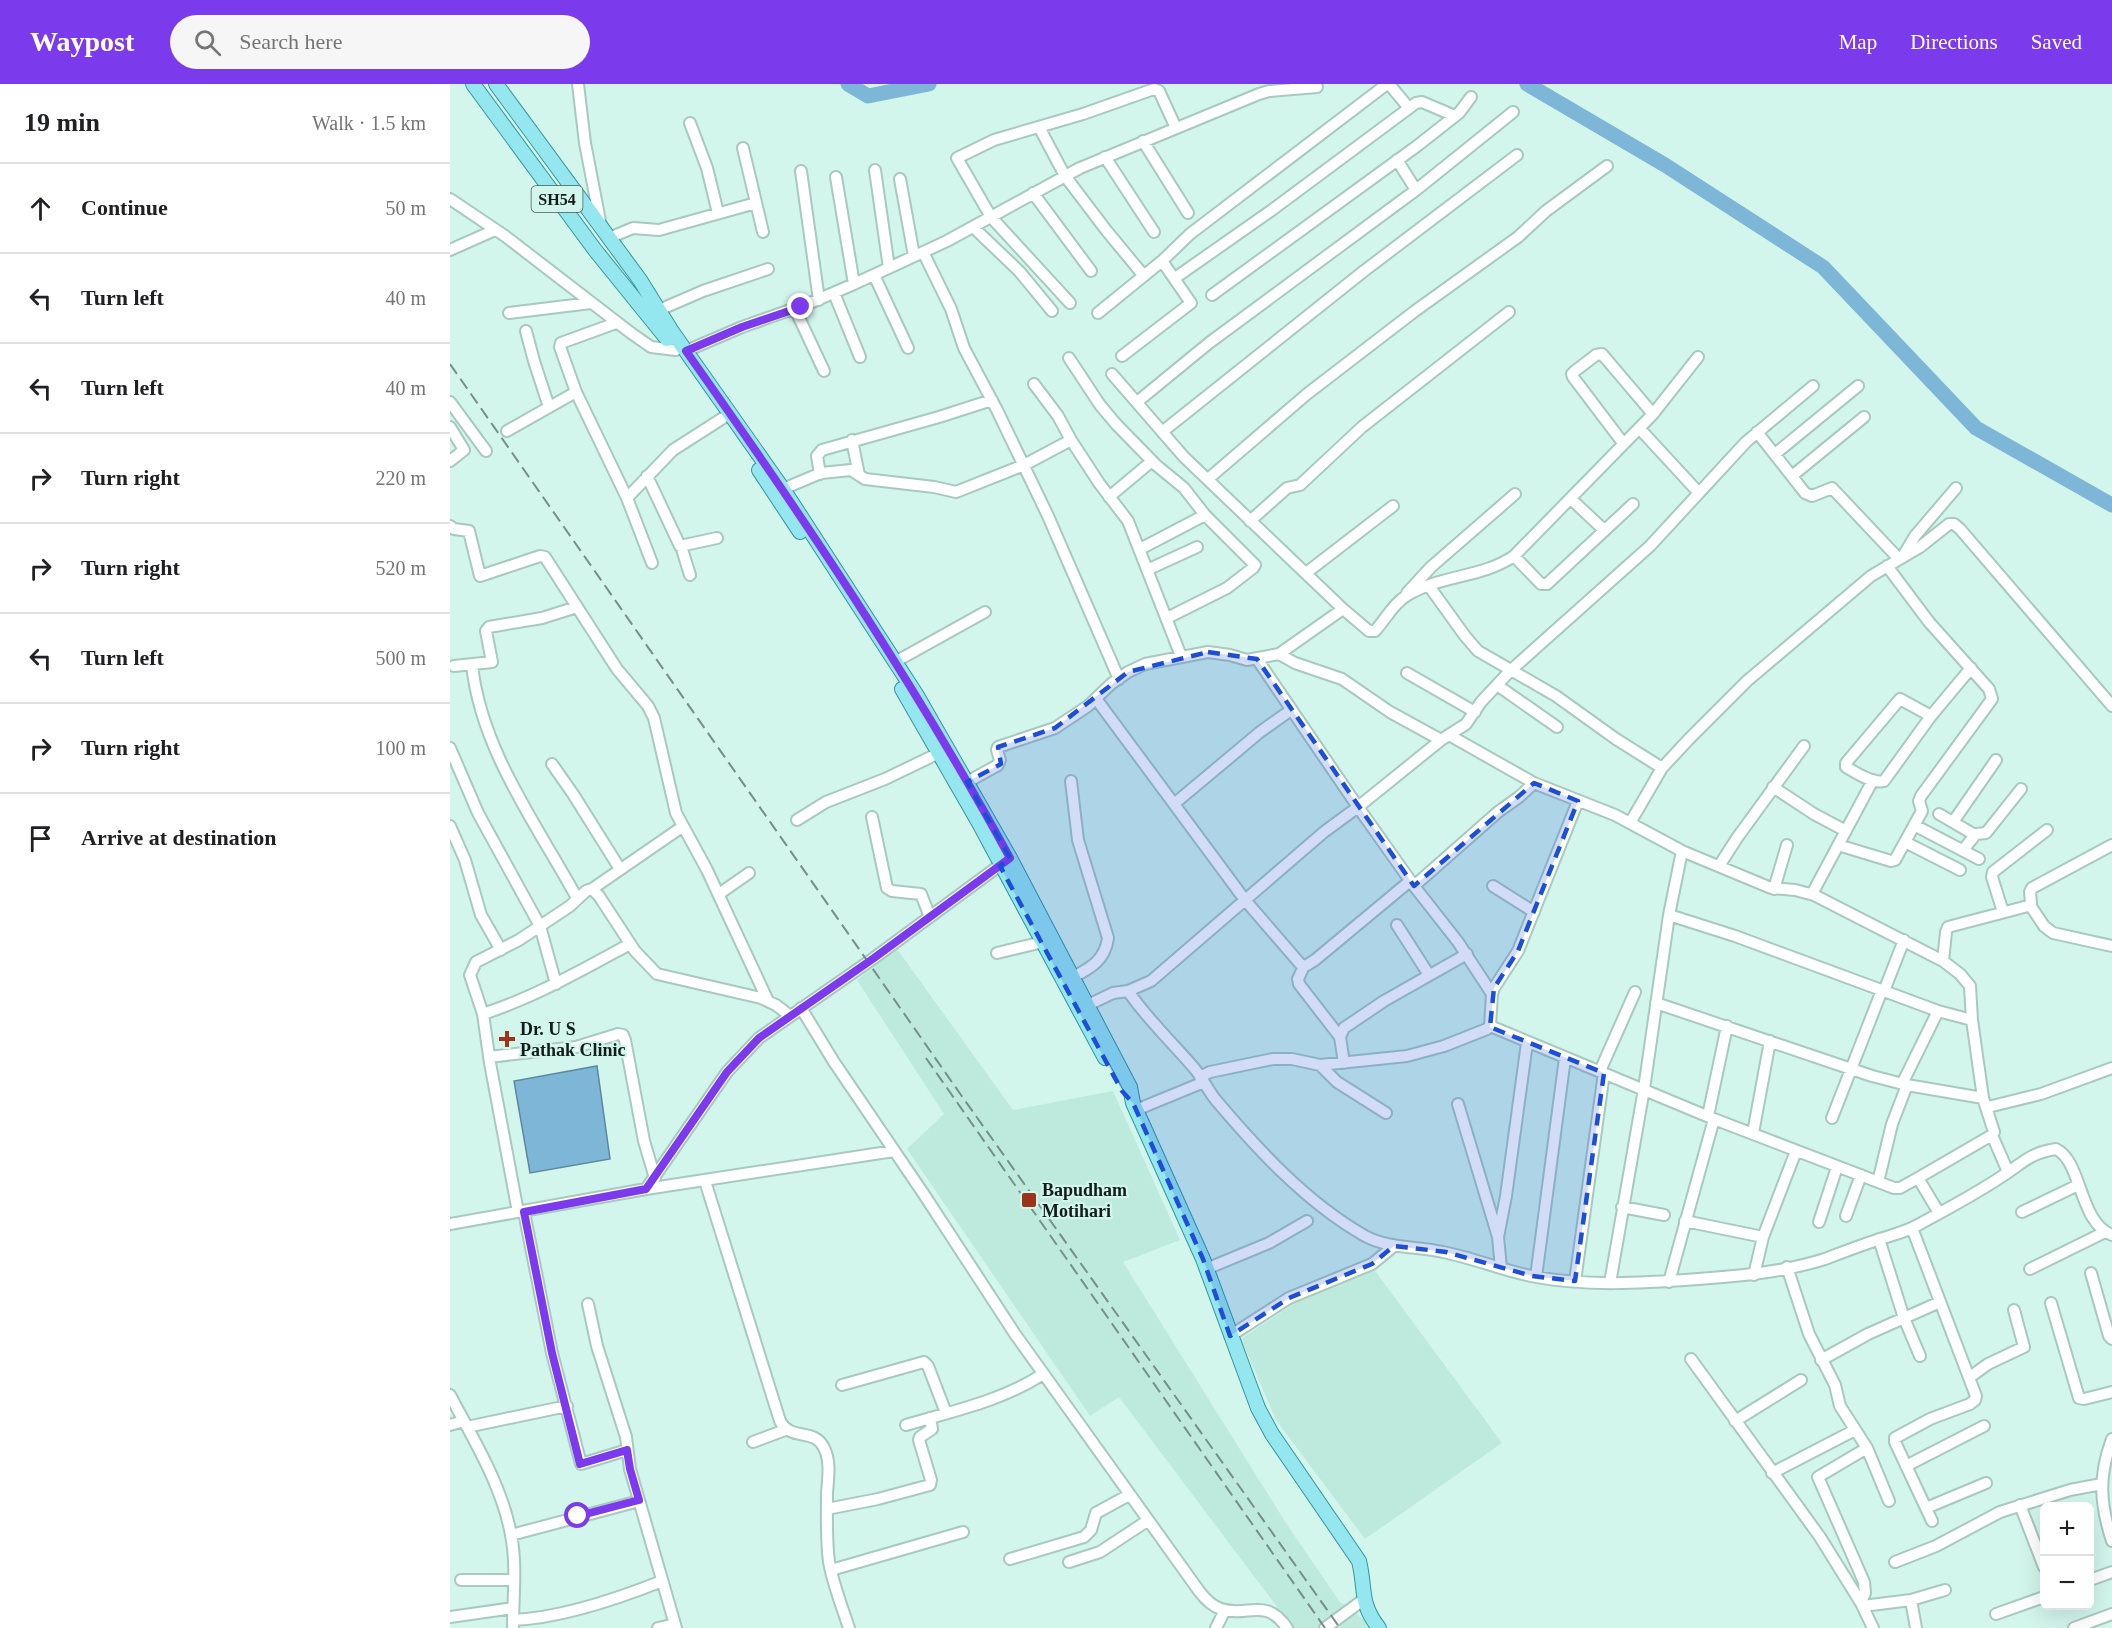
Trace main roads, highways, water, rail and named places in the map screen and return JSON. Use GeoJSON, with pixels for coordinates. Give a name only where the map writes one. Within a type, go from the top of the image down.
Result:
{"type":"FeatureCollection","features":[{"type":"Feature","properties":{"kind":"main road","name":"SH54"},"geometry":{"type":"LineString","coordinates":[[473,84],[601,258],[650,306]]}},
{"type":"Feature","properties":{"kind":"main road","name":"SH54"},"geometry":{"type":"LineString","coordinates":[[483,84],[650,306]]}},
{"type":"Feature","properties":{"kind":"main road","name":"SH54"},"geometry":{"type":"LineString","coordinates":[[496,84],[605,233],[650,306]]}},
{"type":"Feature","properties":{"kind":"main road"},"geometry":{"type":"LineString","coordinates":[[650,306],[783,489],[895,662],[967,782],[1043,942],[1122,1091],[1135,1106]]}},
{"type":"Feature","properties":{"kind":"main road"},"geometry":{"type":"LineString","coordinates":[[681,351],[894,678],[1073,977],[1130,1087],[1135,1106],[1206,1269],[1255,1399],[1272,1434],[1359,1561],[1363,1577],[1363,1600],[1378,1628]]}},
{"type":"Feature","properties":{"kind":"water"},"geometry":{"type":"Polygon","coordinates":[[[597,1066],[610,1159],[530,1173],[514,1081],[597,1066]]]}},
{"type":"Feature","properties":{"kind":"waterway"},"geometry":{"type":"LineString","coordinates":[[848,84],[868,96],[929,84]]}},
{"type":"Feature","properties":{"kind":"waterway"},"geometry":{"type":"LineString","coordinates":[[1527,84],[1665,165],[1823,267],[1976,428],[2112,505]]}},
{"type":"Feature","properties":{"kind":"railway"},"geometry":{"type":"LineString","coordinates":[[450,364],[961,1095],[1340,1628]]}},
{"type":"Feature","properties":{"kind":"railway"},"geometry":{"type":"LineString","coordinates":[[926,1058],[1325,1628]]}},
{"type":"Feature","properties":{"kind":"place","name":"Dr. U S Pathak Clinic"},"geometry":{"type":"Point","coordinates":[507,1039]}},
{"type":"Feature","properties":{"kind":"place","name":"Bapudham Motihari"},"geometry":{"type":"Point","coordinates":[1029,1200]}}]}
